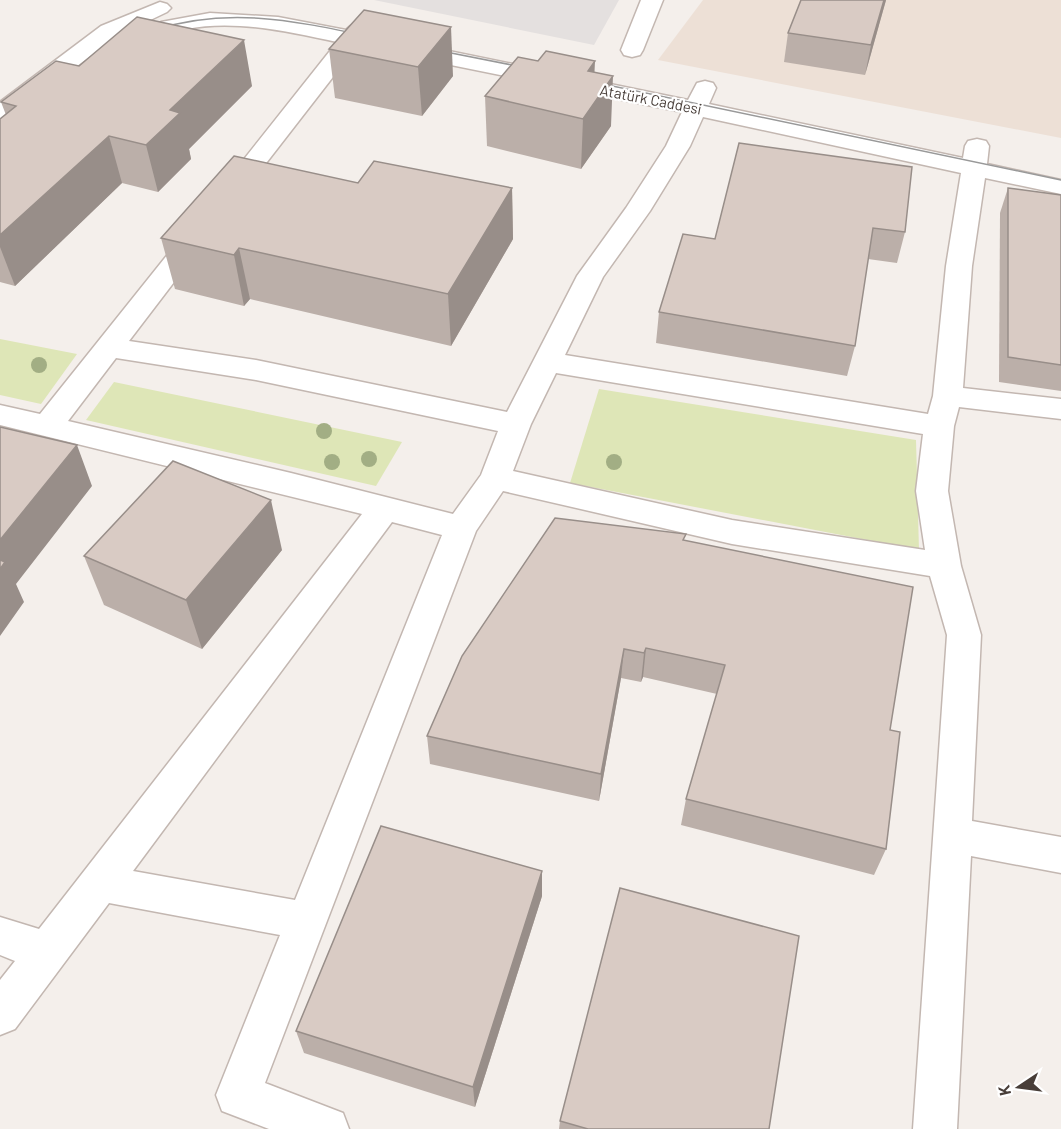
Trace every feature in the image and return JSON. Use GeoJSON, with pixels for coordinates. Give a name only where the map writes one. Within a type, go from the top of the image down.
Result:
{"type":"FeatureCollection","features":[{"type":"Feature","properties":{"kind":"street","name":"Atatürk Caddesi"},"geometry":{"type":"LineString","coordinates":[[265,0],[976,151],[1061,187]]}},
{"type":"Feature","properties":{"kind":"street"},"geometry":{"type":"LineString","coordinates":[[632,50],[652,0]]}},
{"type":"Feature","properties":{"kind":"street"},"geometry":{"type":"LineString","coordinates":[[0,113],[109,31],[163,6],[181,2]]}},
{"type":"Feature","properties":{"kind":"street","name":"Atatürk Caddesi"},"geometry":{"type":"LineString","coordinates":[[113,59],[132,44],[204,11],[233,19],[278,23],[356,21]]}},
{"type":"Feature","properties":{"kind":"street"},"geometry":{"type":"LineString","coordinates":[[48,425],[356,21]]}},
{"type":"Feature","properties":{"kind":"street"},"geometry":{"type":"LineString","coordinates":[[327,1129],[238,1095],[461,528],[495,478],[516,424],[590,276],[637,211],[678,146],[702,93]]}},
{"type":"Feature","properties":{"kind":"street"},"geometry":{"type":"LineString","coordinates":[[935,1129],[964,635],[944,566],[932,491],[944,411],[959,266],[976,151]]}},
{"type":"Feature","properties":{"kind":"street"},"geometry":{"type":"LineString","coordinates":[[109,347],[256,370],[516,424]]}},
{"type":"Feature","properties":{"kind":"street"},"geometry":{"type":"LineString","coordinates":[[548,362],[944,411],[1061,409]]}},
{"type":"Feature","properties":{"kind":"street"},"geometry":{"type":"LineString","coordinates":[[0,415],[461,528]]}},
{"type":"Feature","properties":{"kind":"street"},"geometry":{"type":"LineString","coordinates":[[495,478],[732,531],[944,566]]}},
{"type":"Feature","properties":{"kind":"street"},"geometry":{"type":"LineString","coordinates":[[0,1014],[385,508]]}},
{"type":"Feature","properties":{"kind":"street"},"geometry":{"type":"LineString","coordinates":[[952,835],[1061,855]]}},
{"type":"Feature","properties":{"kind":"street"},"geometry":{"type":"LineString","coordinates":[[100,883],[306,921]]}},
{"type":"Feature","properties":{"kind":"street"},"geometry":{"type":"LineString","coordinates":[[0,936],[48,952]]}},
{"type":"Feature","properties":{"kind":"shaded area"},"geometry":{"type":"Polygon","coordinates":[[[374,0],[619,0],[594,45],[374,0]]]}},
{"type":"Feature","properties":{"kind":"shaded area"},"geometry":{"type":"Polygon","coordinates":[[[703,0],[1061,0],[1061,138],[658,60],[703,0]]]}},
{"type":"Feature","properties":{"kind":"green space"},"geometry":{"type":"Polygon","coordinates":[[[0,339],[77,354],[41,404],[0,395],[0,339]]]}},
{"type":"Feature","properties":{"kind":"green space"},"geometry":{"type":"Polygon","coordinates":[[[114,382],[402,442],[376,486],[86,420],[114,382]]]}},
{"type":"Feature","properties":{"kind":"green space"},"geometry":{"type":"Polygon","coordinates":[[[599,389],[916,440],[919,550],[570,483],[599,389]]]}},
{"type":"Feature","properties":{"kind":"building"},"geometry":{"type":"Polygon","coordinates":[[[801,0],[884,0],[871,45],[788,33],[801,0]]]}},
{"type":"Feature","properties":{"kind":"building"},"geometry":{"type":"Polygon","coordinates":[[[364,10],[451,27],[418,67],[329,49],[364,10]]]}},
{"type":"Feature","properties":{"kind":"building"},"geometry":{"type":"Polygon","coordinates":[[[137,17],[244,40],[170,110],[180,113],[146,145],[109,136],[0,235],[0,119],[16,106],[1,102],[56,61],[79,66],[137,17]]]}},
{"type":"Feature","properties":{"kind":"building"},"geometry":{"type":"Polygon","coordinates":[[[546,51],[595,61],[588,71],[613,76],[583,119],[485,96],[518,57],[538,61],[546,51]]]}},
{"type":"Feature","properties":{"kind":"building"},"geometry":{"type":"Polygon","coordinates":[[[739,143],[912,167],[905,232],[873,228],[855,346],[659,312],[683,234],[715,239],[739,143]]]}},
{"type":"Feature","properties":{"kind":"building"},"geometry":{"type":"Polygon","coordinates":[[[234,156],[358,183],[374,161],[512,188],[448,294],[239,248],[234,255],[161,238],[234,156]]]}},
{"type":"Feature","properties":{"kind":"building"},"geometry":{"type":"Polygon","coordinates":[[[1008,188],[1061,195],[1061,365],[1008,357],[1008,188]]]}},
{"type":"Feature","properties":{"kind":"building"},"geometry":{"type":"Polygon","coordinates":[[[0,427],[77,445],[0,540],[0,427]]]}},
{"type":"Feature","properties":{"kind":"building"},"geometry":{"type":"Polygon","coordinates":[[[173,461],[271,500],[186,600],[84,556],[173,461]]]}},
{"type":"Feature","properties":{"kind":"building"},"geometry":{"type":"Polygon","coordinates":[[[555,518],[686,534],[683,540],[913,587],[890,730],[900,732],[886,849],[686,799],[725,665],[646,648],[644,653],[624,649],[601,774],[427,736],[462,656],[555,518]]]}},
{"type":"Feature","properties":{"kind":"building"},"geometry":{"type":"Polygon","coordinates":[[[381,826],[542,871],[473,1087],[296,1031],[381,826]]]}},
{"type":"Feature","properties":{"kind":"building"},"geometry":{"type":"Polygon","coordinates":[[[620,888],[799,936],[769,1129],[588,1129],[560,1121],[620,888]]]}},
{"type":"Feature","properties":{"kind":"tram line"},"geometry":{"type":"LineString","coordinates":[[154,30],[207,19],[258,18],[363,35]]}},
{"type":"Feature","properties":{"kind":"tram line"},"geometry":{"type":"LineString","coordinates":[[436,50],[527,68]]}},
{"type":"Feature","properties":{"kind":"tram line"},"geometry":{"type":"LineString","coordinates":[[598,83],[1061,180]]}}]}
